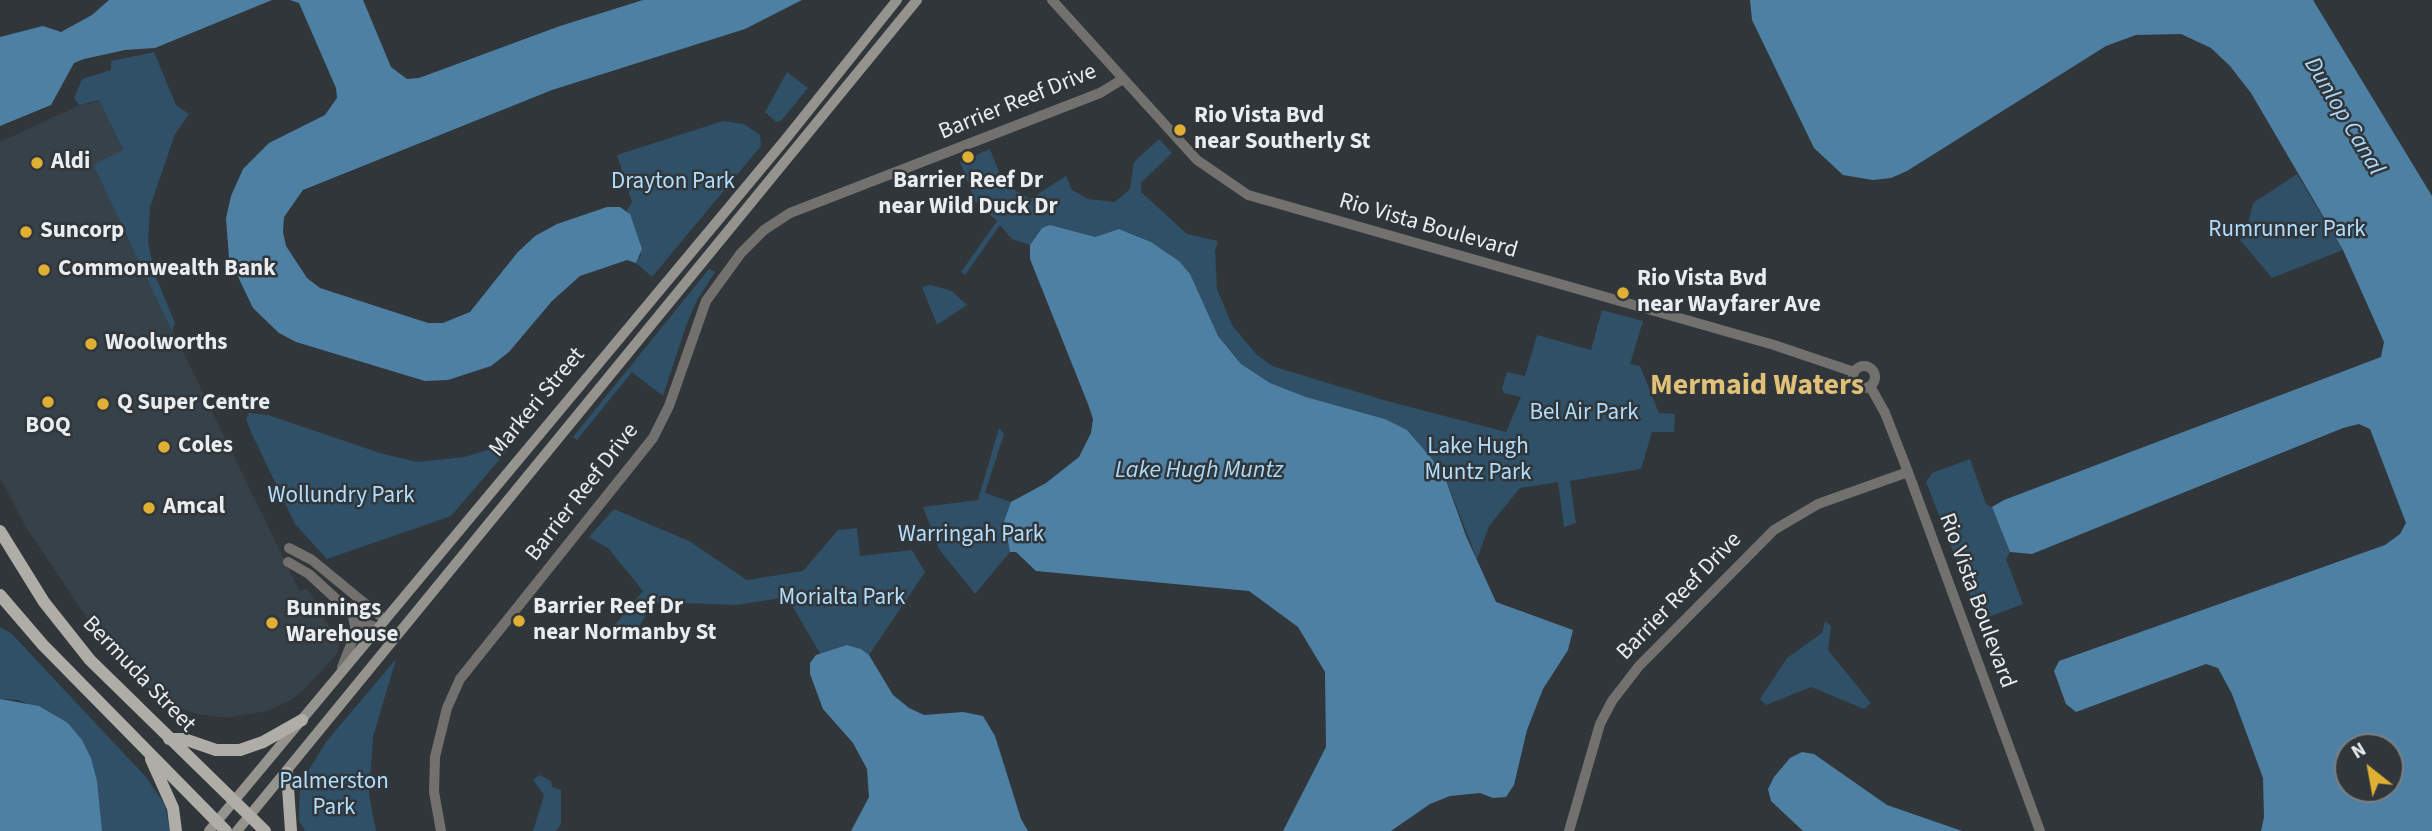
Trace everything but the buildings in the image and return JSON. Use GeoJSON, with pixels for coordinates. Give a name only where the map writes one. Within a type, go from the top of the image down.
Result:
{"type":"FeatureCollection","features":[{"type":"Feature","properties":{"kind":"main road","name":"Markeri Street"},"geometry":{"type":"LineString","coordinates":[[217,828],[234,801],[897,0]]}},
{"type":"Feature","properties":{"kind":"main road","name":"Markeri Street"},"geometry":{"type":"LineString","coordinates":[[237,831],[917,0]]}},
{"type":"Feature","properties":{"kind":"main road","name":"Bermuda Street"},"geometry":{"type":"LineString","coordinates":[[0,531],[30,582],[76,644],[115,687],[265,831]]}},
{"type":"Feature","properties":{"kind":"main road","name":"Bermuda Street"},"geometry":{"type":"LineString","coordinates":[[0,595],[43,645],[149,753],[217,828]]}},
{"type":"Feature","properties":{"kind":"main road"},"geometry":{"type":"LineString","coordinates":[[382,624],[398,631]]}},
{"type":"Feature","properties":{"kind":"main road"},"geometry":{"type":"LineString","coordinates":[[169,739],[184,738],[216,750],[240,750],[263,742],[302,720]]}},
{"type":"Feature","properties":{"kind":"main road"},"geometry":{"type":"LineString","coordinates":[[149,753],[173,807],[176,831]]}},
{"type":"Feature","properties":{"kind":"main road"},"geometry":{"type":"LineString","coordinates":[[286,773],[291,831]]}},
{"type":"Feature","properties":{"kind":"street","name":"Rio Vista Boulevard"},"geometry":{"type":"LineString","coordinates":[[1056,3],[1197,160],[1248,195],[1774,345],[1854,372]]}},
{"type":"Feature","properties":{"kind":"street","name":"Barrier Reef Drive"},"geometry":{"type":"LineString","coordinates":[[441,831],[434,792],[435,757],[447,708],[460,679],[653,438],[669,406],[706,300],[741,253],[764,230],[790,213],[1100,93],[1123,79]]}},
{"type":"Feature","properties":{"kind":"street"},"geometry":{"type":"LineString","coordinates":[[1863,366],[1871,368],[1875,379],[1870,386],[1862,388],[1855,384],[1854,372],[1863,366]]}},
{"type":"Feature","properties":{"kind":"street","name":"Rio Vista Boulevard"},"geometry":{"type":"LineString","coordinates":[[1870,386],[1885,413],[1908,472],[2040,831]]}},
{"type":"Feature","properties":{"kind":"street","name":"Barrier Reef Drive"},"geometry":{"type":"LineString","coordinates":[[1569,831],[1600,724],[1612,701],[1639,666],[1774,530],[1818,504],[1908,472]]}},
{"type":"Feature","properties":{"kind":"street"},"geometry":{"type":"LineString","coordinates":[[289,548],[308,557],[382,624]]}},
{"type":"Feature","properties":{"kind":"street"},"geometry":{"type":"LineString","coordinates":[[288,562],[306,572],[353,615],[382,624]]}},
{"type":"Feature","properties":{"kind":"street"},"geometry":{"type":"LineString","coordinates":[[343,586],[341,595],[344,608]]}},
{"type":"Feature","properties":{"kind":"street"},"geometry":{"type":"LineString","coordinates":[[338,677],[356,635],[353,615]]}},
{"type":"Feature","properties":{"kind":"shaded area","name":"Q Super Centre"},"geometry":{"type":"Polygon","coordinates":[[[99,100],[123,151],[93,166],[294,580],[300,591],[307,588],[339,643],[338,652],[306,688],[291,700],[267,711],[226,718],[197,714],[177,707],[148,689],[124,660],[103,627],[87,618],[26,527],[0,478],[0,142],[86,102],[88,105],[99,100]]]}},
{"type":"Feature","properties":{"kind":"green space"},"geometry":{"type":"Polygon","coordinates":[[[154,52],[176,105],[189,114],[175,134],[150,207],[148,242],[155,275],[175,323],[172,331],[93,165],[123,150],[99,100],[79,105],[74,98],[82,79],[111,70],[111,61],[154,52]]]}},
{"type":"Feature","properties":{"kind":"green space"},"geometry":{"type":"Polygon","coordinates":[[[787,72],[808,88],[781,121],[776,122],[765,112],[787,72]]]}},
{"type":"Feature","properties":{"kind":"green space","name":"Drayton Park"},"geometry":{"type":"Polygon","coordinates":[[[723,121],[744,124],[760,135],[761,146],[652,277],[636,263],[641,255],[627,210],[632,202],[617,155],[723,121]]]}},
{"type":"Feature","properties":{"kind":"green space"},"geometry":{"type":"Polygon","coordinates":[[[1159,139],[1172,153],[1141,183],[1141,192],[1187,234],[1218,241],[1215,251],[1217,289],[1232,325],[1256,354],[1272,366],[1387,401],[1506,432],[1521,397],[1504,393],[1502,388],[1507,372],[1525,376],[1537,335],[1591,350],[1602,310],[1643,321],[1630,364],[1640,366],[1659,413],[1675,414],[1674,432],[1652,432],[1641,469],[1570,481],[1576,523],[1564,527],[1558,482],[1520,488],[1489,526],[1477,559],[1443,472],[1385,419],[1306,397],[1270,383],[1241,364],[1218,336],[1179,261],[1151,242],[1119,229],[1095,237],[1042,228],[1030,245],[1012,239],[1000,225],[965,275],[961,272],[997,221],[975,201],[960,162],[990,149],[1003,183],[1030,199],[1066,176],[1072,190],[1088,199],[1115,202],[1130,189],[1134,162],[1159,139]]]}},
{"type":"Feature","properties":{"kind":"green space","name":"Rumrunner Park"},"geometry":{"type":"Polygon","coordinates":[[[2297,174],[2343,250],[2272,278],[2240,240],[2247,228],[2253,203],[2297,174]]]}},
{"type":"Feature","properties":{"kind":"green space"},"geometry":{"type":"Polygon","coordinates":[[[709,269],[715,272],[696,302],[663,396],[632,372],[577,440],[573,437],[709,269]]]}},
{"type":"Feature","properties":{"kind":"green space"},"geometry":{"type":"Polygon","coordinates":[[[931,285],[952,291],[967,305],[937,325],[922,287],[931,285]]]}},
{"type":"Feature","properties":{"kind":"green space","name":"Wollundry Park"},"geometry":{"type":"Polygon","coordinates":[[[249,413],[268,415],[383,454],[418,462],[464,457],[501,446],[507,451],[451,516],[327,559],[295,524],[251,432],[246,419],[249,413]]]}},
{"type":"Feature","properties":{"kind":"green space","name":"Warringah Park"},"geometry":{"type":"Polygon","coordinates":[[[999,428],[1004,434],[985,493],[1011,502],[1004,521],[1010,552],[975,594],[939,549],[923,507],[978,500],[999,428]]]}},
{"type":"Feature","properties":{"kind":"green space"},"geometry":{"type":"Polygon","coordinates":[[[1970,459],[1986,504],[1992,507],[2010,552],[2006,559],[2023,604],[1983,619],[1972,600],[1926,482],[1932,473],[1970,459]]]}},
{"type":"Feature","properties":{"kind":"green space","name":"Morialta Park"},"geometry":{"type":"Polygon","coordinates":[[[614,509],[689,541],[747,580],[803,571],[838,530],[857,528],[860,556],[912,550],[925,572],[869,655],[861,649],[847,645],[821,655],[787,597],[737,605],[652,602],[632,642],[613,627],[643,591],[608,548],[589,537],[614,509]]]}},
{"type":"Feature","properties":{"kind":"green space"},"geometry":{"type":"Polygon","coordinates":[[[1825,621],[1831,626],[1828,650],[1871,703],[1864,709],[1811,687],[1766,705],[1760,699],[1787,658],[1822,633],[1825,621]]]}},
{"type":"Feature","properties":{"kind":"green space"},"geometry":{"type":"Polygon","coordinates":[[[0,627],[11,633],[146,777],[165,805],[170,831],[102,831],[91,758],[82,740],[68,723],[19,700],[0,699],[0,627]]]}},
{"type":"Feature","properties":{"kind":"green space","name":"Palmerston Park"},"geometry":{"type":"Polygon","coordinates":[[[396,659],[373,737],[369,794],[376,831],[305,831],[299,821],[300,784],[326,742],[396,659]]]}},
{"type":"Feature","properties":{"kind":"green space"},"geometry":{"type":"Polygon","coordinates":[[[540,775],[551,781],[552,787],[561,790],[561,824],[556,831],[533,831],[544,795],[533,780],[540,775]]]}},
{"type":"Feature","properties":{"kind":"water"},"geometry":{"type":"Polygon","coordinates":[[[109,0],[272,0],[155,48],[125,50],[74,63],[51,105],[0,126],[0,37],[43,26],[61,32],[92,15],[109,0]]]}},
{"type":"Feature","properties":{"kind":"water"},"geometry":{"type":"Polygon","coordinates":[[[290,0],[363,0],[391,67],[407,79],[419,78],[560,26],[643,0],[802,0],[745,29],[552,90],[303,190],[284,217],[283,232],[286,246],[307,278],[320,288],[428,323],[443,323],[470,312],[517,253],[535,236],[557,224],[607,207],[620,207],[630,214],[642,249],[636,263],[627,260],[580,276],[552,301],[509,352],[491,366],[448,380],[425,381],[296,342],[279,333],[253,308],[229,258],[226,218],[231,196],[243,169],[269,143],[325,115],[337,98],[336,88],[299,3],[290,0]]]}},
{"type":"Feature","properties":{"kind":"water","name":"Dunlop Canal"},"geometry":{"type":"Polygon","coordinates":[[[1750,0],[2313,0],[2432,196],[2432,831],[2261,831],[2264,817],[2263,778],[2232,694],[2218,668],[2206,664],[2076,712],[2066,704],[2054,671],[2059,661],[2385,545],[2400,534],[2406,523],[2370,429],[2359,424],[2343,428],[2032,554],[2010,552],[1992,507],[2004,500],[2381,357],[2384,342],[2343,250],[2251,93],[2230,66],[2211,48],[2181,34],[2136,35],[2106,46],[1907,171],[1891,178],[1873,180],[1843,175],[1814,148],[1752,20],[1750,0]]]}},
{"type":"Feature","properties":{"kind":"water","name":"Lake Hugh Muntz"},"geometry":{"type":"Polygon","coordinates":[[[1050,225],[1095,237],[1119,229],[1151,242],[1179,261],[1190,274],[1218,336],[1241,364],[1270,383],[1306,397],[1385,419],[1407,430],[1443,472],[1466,536],[1496,602],[1573,630],[1568,650],[1543,689],[1527,730],[1514,785],[1506,797],[1493,798],[1480,793],[1450,796],[1430,804],[1391,831],[1283,831],[1326,747],[1325,672],[1298,627],[1249,591],[1036,571],[1016,552],[1010,552],[1004,521],[1011,502],[1046,483],[1079,457],[1091,433],[1093,419],[1030,259],[1030,245],[1042,228],[1050,225]]]}},
{"type":"Feature","properties":{"kind":"water"},"geometry":{"type":"Polygon","coordinates":[[[847,645],[861,649],[869,655],[893,695],[909,708],[924,715],[963,712],[983,716],[995,736],[1021,819],[1028,831],[851,831],[869,797],[867,769],[853,743],[823,709],[810,674],[810,663],[816,655],[847,645]]]}},
{"type":"Feature","properties":{"kind":"water"},"geometry":{"type":"Polygon","coordinates":[[[0,699],[39,706],[68,723],[82,740],[91,758],[97,781],[102,831],[0,831],[0,699]]]}},
{"type":"Feature","properties":{"kind":"water"},"geometry":{"type":"Polygon","coordinates":[[[1802,752],[1814,754],[1887,805],[1962,831],[1803,831],[1771,801],[1768,789],[1790,758],[1802,752]]]}},
{"type":"Feature","properties":{"kind":"place","name":"Rio Vista Bvd near Southerly St"},"geometry":{"type":"Point","coordinates":[1180,130]}},
{"type":"Feature","properties":{"kind":"place","name":"Barrier Reef Dr near Wild Duck Dr"},"geometry":{"type":"Point","coordinates":[968,157]}},
{"type":"Feature","properties":{"kind":"place","name":"Aldi"},"geometry":{"type":"Point","coordinates":[37,163]}},
{"type":"Feature","properties":{"kind":"place","name":"Suncorp"},"geometry":{"type":"Point","coordinates":[26,232]}},
{"type":"Feature","properties":{"kind":"place","name":"Commonwealth Bank"},"geometry":{"type":"Point","coordinates":[44,270]}},
{"type":"Feature","properties":{"kind":"place","name":"Rio Vista Bvd near Wayfarer Ave"},"geometry":{"type":"Point","coordinates":[1623,293]}},
{"type":"Feature","properties":{"kind":"place","name":"Woolworths"},"geometry":{"type":"Point","coordinates":[91,344]}},
{"type":"Feature","properties":{"kind":"place","name":"BOQ"},"geometry":{"type":"Point","coordinates":[48,402]}},
{"type":"Feature","properties":{"kind":"place","name":"Q Super Centre"},"geometry":{"type":"Point","coordinates":[103,404]}},
{"type":"Feature","properties":{"kind":"place","name":"Coles"},"geometry":{"type":"Point","coordinates":[164,447]}},
{"type":"Feature","properties":{"kind":"place","name":"Amcal"},"geometry":{"type":"Point","coordinates":[149,508]}},
{"type":"Feature","properties":{"kind":"place","name":"Barrier Reef Dr near Normanby St"},"geometry":{"type":"Point","coordinates":[519,621]}},
{"type":"Feature","properties":{"kind":"place","name":"Bunnings Warehouse"},"geometry":{"type":"Point","coordinates":[272,623]}},
{"type":"Feature","properties":{"kind":"district","name":"Mermaid Waters"},"geometry":{"type":"Point","coordinates":[1757,387]}},
{"type":"Feature","properties":{"kind":"park label","name":"Bel Air Park"},"geometry":{"type":"Point","coordinates":[1584,414]}},
{"type":"Feature","properties":{"kind":"park label","name":"Lake Hugh Muntz Park"},"geometry":{"type":"Point","coordinates":[1478,461]}}]}
